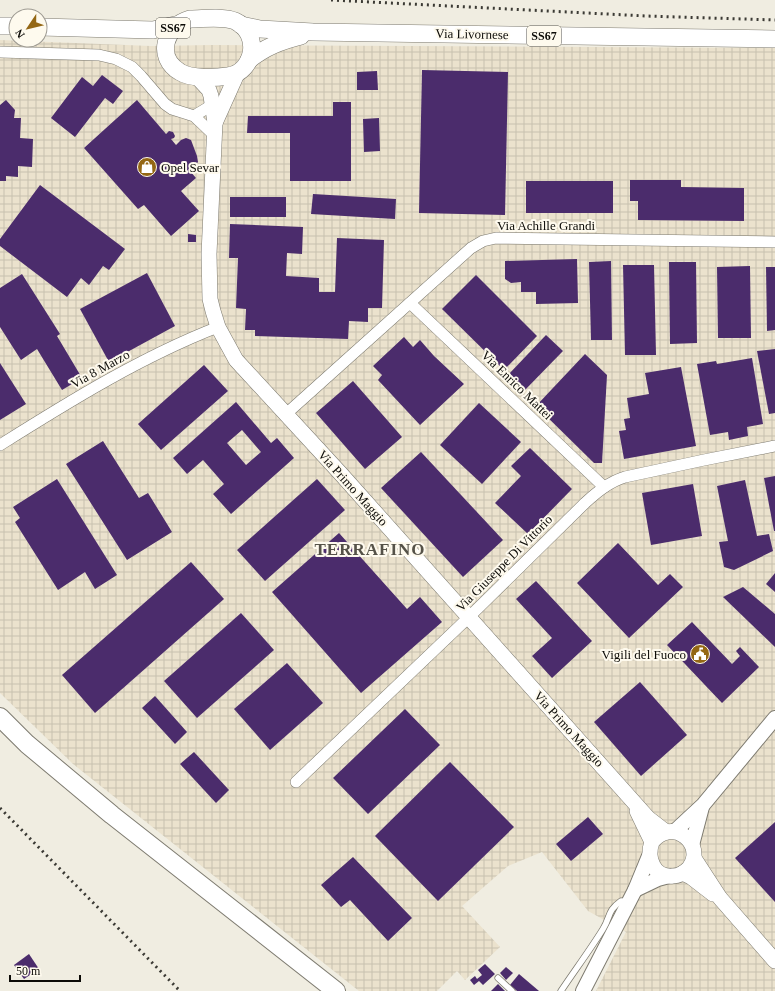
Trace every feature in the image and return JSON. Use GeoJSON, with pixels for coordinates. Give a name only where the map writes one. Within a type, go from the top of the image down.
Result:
{"type":"FeatureCollection","features":[{"type":"Feature","properties":{"kind":"highway"},"geometry":{"type":"LineString","coordinates":[[0,717],[27,744],[106,810],[336,991]]}},
{"type":"Feature","properties":{"kind":"highway"},"geometry":{"type":"LineString","coordinates":[[0,733],[25,758],[86,810],[319,991]]}},
{"type":"Feature","properties":{"kind":"main road","name":"Via Livornese"},"geometry":{"type":"LineString","coordinates":[[48,27],[153,30],[176,25],[183,20],[228,19],[241,25],[260,29],[314,32],[775,40]]}},
{"type":"Feature","properties":{"kind":"main road","name":"SS67"},"geometry":{"type":"LineString","coordinates":[[166,54],[167,39],[170,31],[176,25]]}},
{"type":"Feature","properties":{"kind":"main road"},"geometry":{"type":"LineString","coordinates":[[241,25],[246,30],[251,42],[252,52],[249,60]]}},
{"type":"Feature","properties":{"kind":"main road","name":"Via Livornese"},"geometry":{"type":"LineString","coordinates":[[136,30],[154,41],[166,54],[175,68],[187,75],[197,76],[226,76],[237,74],[245,67],[249,60],[264,49],[274,44],[314,32]]}},
{"type":"Feature","properties":{"kind":"main road","name":"Via Primo Maggio"},"geometry":{"type":"LineString","coordinates":[[215,130],[237,74]]}},
{"type":"Feature","properties":{"kind":"main road","name":"Via Primo Maggio"},"geometry":{"type":"LineString","coordinates":[[197,76],[209,90],[215,130],[209,274],[213,311],[218,327],[236,360],[341,474],[648,818],[671,832],[682,834],[688,838],[693,851],[720,898],[775,961]]}},
{"type":"Feature","properties":{"kind":"main road","name":"Via Primo Maggio"},"geometry":{"type":"LineString","coordinates":[[630,798],[650,849],[651,864],[655,870],[662,874],[690,877],[720,898]]}},
{"type":"Feature","properties":{"kind":"main road"},"geometry":{"type":"LineString","coordinates":[[650,849],[660,834],[671,832]]}},
{"type":"Feature","properties":{"kind":"main road"},"geometry":{"type":"LineString","coordinates":[[676,875],[692,864],[693,851]]}},
{"type":"Feature","properties":{"kind":"street"},"geometry":{"type":"LineString","coordinates":[[0,52],[98,55],[116,59],[132,67],[165,104],[172,109],[194,116],[215,130]]}},
{"type":"Feature","properties":{"kind":"street"},"geometry":{"type":"LineString","coordinates":[[194,116],[212,105]]}},
{"type":"Feature","properties":{"kind":"street","name":"Via Achille Grandi"},"geometry":{"type":"LineString","coordinates":[[286,414],[471,248],[483,241],[490,239],[775,242]]}},
{"type":"Feature","properties":{"kind":"street","name":"Via Enrico Mattei"},"geometry":{"type":"LineString","coordinates":[[410,303],[604,487]]}},
{"type":"Feature","properties":{"kind":"street","name":"Via 8 Marzo"},"geometry":{"type":"LineString","coordinates":[[0,445],[88,391],[173,345],[218,327]]}},
{"type":"Feature","properties":{"kind":"street","name":"Via Giuseppe Di Vittorio"},"geometry":{"type":"LineString","coordinates":[[296,782],[468,618],[585,503],[604,487],[617,479],[625,477],[775,446]]}},
{"type":"Feature","properties":{"kind":"street"},"geometry":{"type":"LineString","coordinates":[[671,832],[703,805],[775,718]]}},
{"type":"Feature","properties":{"kind":"street"},"geometry":{"type":"LineString","coordinates":[[693,851],[695,829],[703,805]]}},
{"type":"Feature","properties":{"kind":"street"},"geometry":{"type":"LineString","coordinates":[[583,991],[632,896],[650,849]]}},
{"type":"Feature","properties":{"kind":"street"},"geometry":{"type":"LineString","coordinates":[[632,896],[658,879],[676,875]]}},
{"type":"Feature","properties":{"kind":"lane"},"geometry":{"type":"LineString","coordinates":[[561,991],[604,927],[614,906],[632,896]]}},
{"type":"Feature","properties":{"kind":"lane"},"geometry":{"type":"LineString","coordinates":[[498,978],[512,991]]}},
{"type":"Feature","properties":{"kind":"shaded area"},"geometry":{"type":"Polygon","coordinates":[[[0,40],[8,40],[8,48],[48,48],[48,42],[151,46],[775,48],[775,991],[596,991],[626,932],[588,911],[542,852],[508,866],[462,906],[500,947],[465,980],[457,971],[437,991],[359,991],[73,764],[0,693],[0,40]]]}},
{"type":"Feature","properties":{"kind":"building"},"geometry":{"type":"Polygon","coordinates":[[[422,70],[508,72],[505,215],[419,213],[422,70]]]}},
{"type":"Feature","properties":{"kind":"building"},"geometry":{"type":"Polygon","coordinates":[[[377,71],[378,90],[357,90],[357,72],[377,71]]]}},
{"type":"Feature","properties":{"kind":"building"},"geometry":{"type":"Polygon","coordinates":[[[102,75],[123,91],[113,104],[105,98],[75,137],[51,118],[82,77],[93,86],[102,75]]]}},
{"type":"Feature","properties":{"kind":"building"},"geometry":{"type":"Polygon","coordinates":[[[6,100],[15,110],[14,118],[21,118],[20,138],[33,139],[32,167],[18,166],[18,177],[6,176],[6,181],[0,181],[0,105],[6,100]]]}},
{"type":"Feature","properties":{"kind":"building","name":"Opel Sevar"},"geometry":{"type":"Polygon","coordinates":[[[137,100],[166,134],[169,131],[173,132],[175,136],[171,139],[176,145],[181,140],[186,138],[191,140],[197,156],[198,162],[190,171],[196,178],[181,191],[199,211],[171,236],[144,205],[138,209],[84,148],[137,100]]]}},
{"type":"Feature","properties":{"kind":"building"},"geometry":{"type":"Polygon","coordinates":[[[333,102],[351,102],[351,181],[290,181],[290,133],[247,133],[248,116],[333,116],[333,102]]]}},
{"type":"Feature","properties":{"kind":"building"},"geometry":{"type":"Polygon","coordinates":[[[379,118],[380,151],[364,152],[363,119],[379,118]]]}},
{"type":"Feature","properties":{"kind":"building"},"geometry":{"type":"Polygon","coordinates":[[[630,180],[681,180],[681,187],[744,188],[744,221],[638,220],[638,201],[630,201],[630,180]]]}},
{"type":"Feature","properties":{"kind":"building"},"geometry":{"type":"Polygon","coordinates":[[[526,181],[613,181],[613,213],[526,213],[526,181]]]}},
{"type":"Feature","properties":{"kind":"building"},"geometry":{"type":"Polygon","coordinates":[[[40,185],[125,249],[109,270],[103,266],[89,285],[81,278],[67,297],[0,246],[0,239],[40,185]]]}},
{"type":"Feature","properties":{"kind":"building"},"geometry":{"type":"Polygon","coordinates":[[[313,194],[396,199],[395,219],[311,214],[313,194]]]}},
{"type":"Feature","properties":{"kind":"building"},"geometry":{"type":"Polygon","coordinates":[[[230,197],[286,197],[286,217],[230,217],[230,197]]]}},
{"type":"Feature","properties":{"kind":"building"},"geometry":{"type":"Polygon","coordinates":[[[230,224],[303,227],[302,254],[287,253],[286,276],[319,278],[319,292],[335,292],[337,238],[384,240],[382,308],[368,308],[368,322],[349,321],[348,339],[255,336],[255,330],[245,330],[246,309],[236,308],[238,258],[229,258],[230,224]]]}},
{"type":"Feature","properties":{"kind":"building"},"geometry":{"type":"Polygon","coordinates":[[[188,234],[196,235],[196,242],[188,242],[188,234]]]}},
{"type":"Feature","properties":{"kind":"building"},"geometry":{"type":"Polygon","coordinates":[[[577,259],[578,303],[536,304],[536,292],[521,292],[521,282],[511,283],[505,279],[505,261],[577,259]]]}},
{"type":"Feature","properties":{"kind":"building"},"geometry":{"type":"Polygon","coordinates":[[[611,261],[612,340],[591,340],[589,262],[611,261]]]}},
{"type":"Feature","properties":{"kind":"building"},"geometry":{"type":"Polygon","coordinates":[[[669,262],[696,262],[697,343],[670,344],[669,262]]]}},
{"type":"Feature","properties":{"kind":"building"},"geometry":{"type":"Polygon","coordinates":[[[623,265],[654,265],[656,355],[625,355],[623,265]]]}},
{"type":"Feature","properties":{"kind":"building"},"geometry":{"type":"Polygon","coordinates":[[[750,266],[751,338],[718,338],[717,267],[750,266]]]}},
{"type":"Feature","properties":{"kind":"building"},"geometry":{"type":"Polygon","coordinates":[[[766,267],[775,267],[775,330],[767,331],[766,267]]]}},
{"type":"Feature","properties":{"kind":"building"},"geometry":{"type":"Polygon","coordinates":[[[147,273],[175,326],[109,362],[80,309],[147,273]]]}},
{"type":"Feature","properties":{"kind":"building"},"geometry":{"type":"Polygon","coordinates":[[[22,274],[60,334],[57,336],[82,378],[62,390],[37,349],[21,360],[0,327],[0,288],[22,274]]]}},
{"type":"Feature","properties":{"kind":"building"},"geometry":{"type":"Polygon","coordinates":[[[476,275],[537,336],[504,370],[442,309],[476,275]]]}},
{"type":"Feature","properties":{"kind":"building"},"geometry":{"type":"Polygon","coordinates":[[[546,335],[563,351],[524,391],[508,375],[546,335]]]}},
{"type":"Feature","properties":{"kind":"building"},"geometry":{"type":"Polygon","coordinates":[[[404,337],[413,347],[420,340],[434,356],[464,384],[420,425],[378,380],[382,375],[373,366],[404,337]]]}},
{"type":"Feature","properties":{"kind":"building"},"geometry":{"type":"Polygon","coordinates":[[[775,349],[775,413],[769,414],[757,351],[775,349]]]}},
{"type":"Feature","properties":{"kind":"building"},"geometry":{"type":"Polygon","coordinates":[[[585,354],[607,375],[602,463],[594,463],[536,406],[585,354]]]}},
{"type":"Feature","properties":{"kind":"building"},"geometry":{"type":"Polygon","coordinates":[[[752,358],[763,424],[747,427],[748,436],[729,440],[728,432],[710,435],[697,364],[716,361],[717,364],[752,358]]]}},
{"type":"Feature","properties":{"kind":"building"},"geometry":{"type":"Polygon","coordinates":[[[0,363],[26,404],[0,420],[0,363]]]}},
{"type":"Feature","properties":{"kind":"building"},"geometry":{"type":"Polygon","coordinates":[[[204,365],[228,391],[161,450],[138,424],[204,365]]]}},
{"type":"Feature","properties":{"kind":"building"},"geometry":{"type":"Polygon","coordinates":[[[681,367],[696,446],[624,459],[619,431],[626,430],[624,419],[630,418],[627,398],[649,394],[645,373],[681,367]]]}},
{"type":"Feature","properties":{"kind":"building"},"geometry":{"type":"Polygon","coordinates":[[[353,381],[402,437],[365,469],[316,413],[353,381]]]}},
{"type":"Feature","properties":{"kind":"building"},"geometry":{"type":"Polygon","coordinates":[[[236,402],[271,443],[277,438],[294,458],[231,514],[213,494],[224,484],[203,460],[187,474],[173,458],[236,402]],[[242,430],[227,443],[246,465],[261,452],[242,430]]]}},
{"type":"Feature","properties":{"kind":"building"},"geometry":{"type":"Polygon","coordinates":[[[479,403],[521,442],[482,484],[440,445],[479,403]]]}},
{"type":"Feature","properties":{"kind":"building"},"geometry":{"type":"Polygon","coordinates":[[[103,441],[139,498],[148,493],[172,532],[127,560],[66,464],[103,441]]]}},
{"type":"Feature","properties":{"kind":"building"},"geometry":{"type":"Polygon","coordinates":[[[530,448],[572,489],[528,534],[495,503],[521,476],[511,466],[530,448]]]}},
{"type":"Feature","properties":{"kind":"building"},"geometry":{"type":"Polygon","coordinates":[[[421,452],[503,540],[463,577],[381,488],[421,452]]]}},
{"type":"Feature","properties":{"kind":"building"},"geometry":{"type":"Polygon","coordinates":[[[775,476],[775,531],[774,531],[764,478],[775,476]]]}},
{"type":"Feature","properties":{"kind":"building"},"geometry":{"type":"Polygon","coordinates":[[[57,479],[117,575],[95,589],[85,572],[58,590],[15,522],[20,518],[13,507],[57,479]]]}},
{"type":"Feature","properties":{"kind":"building"},"geometry":{"type":"Polygon","coordinates":[[[317,479],[345,510],[265,581],[237,550],[317,479]]]}},
{"type":"Feature","properties":{"kind":"building"},"geometry":{"type":"Polygon","coordinates":[[[745,480],[757,536],[769,534],[773,551],[734,570],[724,567],[719,542],[728,541],[717,486],[745,480]]]}},
{"type":"Feature","properties":{"kind":"building"},"geometry":{"type":"Polygon","coordinates":[[[693,484],[702,536],[651,545],[642,493],[693,484]]]}},
{"type":"Feature","properties":{"kind":"building"},"geometry":{"type":"Polygon","coordinates":[[[339,533],[407,609],[420,597],[442,622],[361,693],[272,592],[339,533]]]}},
{"type":"Feature","properties":{"kind":"building"},"geometry":{"type":"Polygon","coordinates":[[[618,543],[658,585],[670,574],[683,587],[629,638],[577,583],[618,543]]]}},
{"type":"Feature","properties":{"kind":"building"},"geometry":{"type":"Polygon","coordinates":[[[191,562],[224,599],[95,713],[62,675],[191,562]]]}},
{"type":"Feature","properties":{"kind":"building"},"geometry":{"type":"Polygon","coordinates":[[[775,573],[775,592],[766,584],[775,573]]]}},
{"type":"Feature","properties":{"kind":"building"},"geometry":{"type":"Polygon","coordinates":[[[536,581],[592,641],[552,678],[532,656],[552,638],[516,599],[536,581]]]}},
{"type":"Feature","properties":{"kind":"building"},"geometry":{"type":"Polygon","coordinates":[[[743,587],[775,614],[775,647],[723,597],[743,587]]]}},
{"type":"Feature","properties":{"kind":"building"},"geometry":{"type":"Polygon","coordinates":[[[241,613],[274,650],[197,718],[164,681],[241,613]]]}},
{"type":"Feature","properties":{"kind":"building"},"geometry":{"type":"Polygon","coordinates":[[[692,622],[732,664],[740,656],[736,651],[740,647],[759,667],[722,703],[667,645],[692,622]]]}},
{"type":"Feature","properties":{"kind":"building"},"geometry":{"type":"Polygon","coordinates":[[[287,663],[323,703],[270,750],[234,709],[287,663]]]}},
{"type":"Feature","properties":{"kind":"building"},"geometry":{"type":"Polygon","coordinates":[[[640,682],[687,735],[641,776],[594,722],[640,682]]]}},
{"type":"Feature","properties":{"kind":"building"},"geometry":{"type":"Polygon","coordinates":[[[155,696],[187,732],[175,744],[142,708],[155,696]]]}},
{"type":"Feature","properties":{"kind":"building"},"geometry":{"type":"Polygon","coordinates":[[[405,709],[440,745],[368,814],[333,778],[405,709]]]}},
{"type":"Feature","properties":{"kind":"building"},"geometry":{"type":"Polygon","coordinates":[[[194,752],[229,790],[216,803],[180,764],[194,752]]]}},
{"type":"Feature","properties":{"kind":"building"},"geometry":{"type":"Polygon","coordinates":[[[450,762],[514,827],[438,901],[375,836],[450,762]]]}},
{"type":"Feature","properties":{"kind":"building"},"geometry":{"type":"Polygon","coordinates":[[[588,817],[603,834],[571,861],[556,844],[588,817]]]}},
{"type":"Feature","properties":{"kind":"building"},"geometry":{"type":"Polygon","coordinates":[[[775,822],[775,902],[735,858],[775,822]]]}},
{"type":"Feature","properties":{"kind":"building"},"geometry":{"type":"Polygon","coordinates":[[[353,857],[412,918],[388,941],[350,900],[341,907],[321,885],[353,857]]]}},
{"type":"Feature","properties":{"kind":"building"},"geometry":{"type":"Polygon","coordinates":[[[29,954],[39,969],[24,979],[14,965],[29,954]]]}},
{"type":"Feature","properties":{"kind":"building"},"geometry":{"type":"Polygon","coordinates":[[[485,964],[495,974],[483,985],[479,981],[474,985],[470,980],[475,976],[477,979],[482,975],[478,970],[485,964]]]}},
{"type":"Feature","properties":{"kind":"building"},"geometry":{"type":"Polygon","coordinates":[[[506,967],[513,973],[506,980],[500,973],[506,967]]]}},
{"type":"Feature","properties":{"kind":"building"},"geometry":{"type":"Polygon","coordinates":[[[519,974],[539,991],[517,991],[510,985],[519,974]]]}},
{"type":"Feature","properties":{"kind":"building"},"geometry":{"type":"Polygon","coordinates":[[[498,984],[505,991],[491,991],[498,984]]]}},
{"type":"Feature","properties":{"kind":"railway"},"geometry":{"type":"LineString","coordinates":[[331,0],[646,16],[775,20]]}},
{"type":"Feature","properties":{"kind":"railway"},"geometry":{"type":"LineString","coordinates":[[0,808],[180,991]]}},
{"type":"Feature","properties":{"kind":"place","name":"Opel Sevar"},"geometry":{"type":"Point","coordinates":[147,167]}},
{"type":"Feature","properties":{"kind":"place","name":"Vigili del Fuoco"},"geometry":{"type":"Point","coordinates":[700,654]}},
{"type":"Feature","properties":{"kind":"district","name":"TERRAFINO"},"geometry":{"type":"Point","coordinates":[370,549]}}]}
